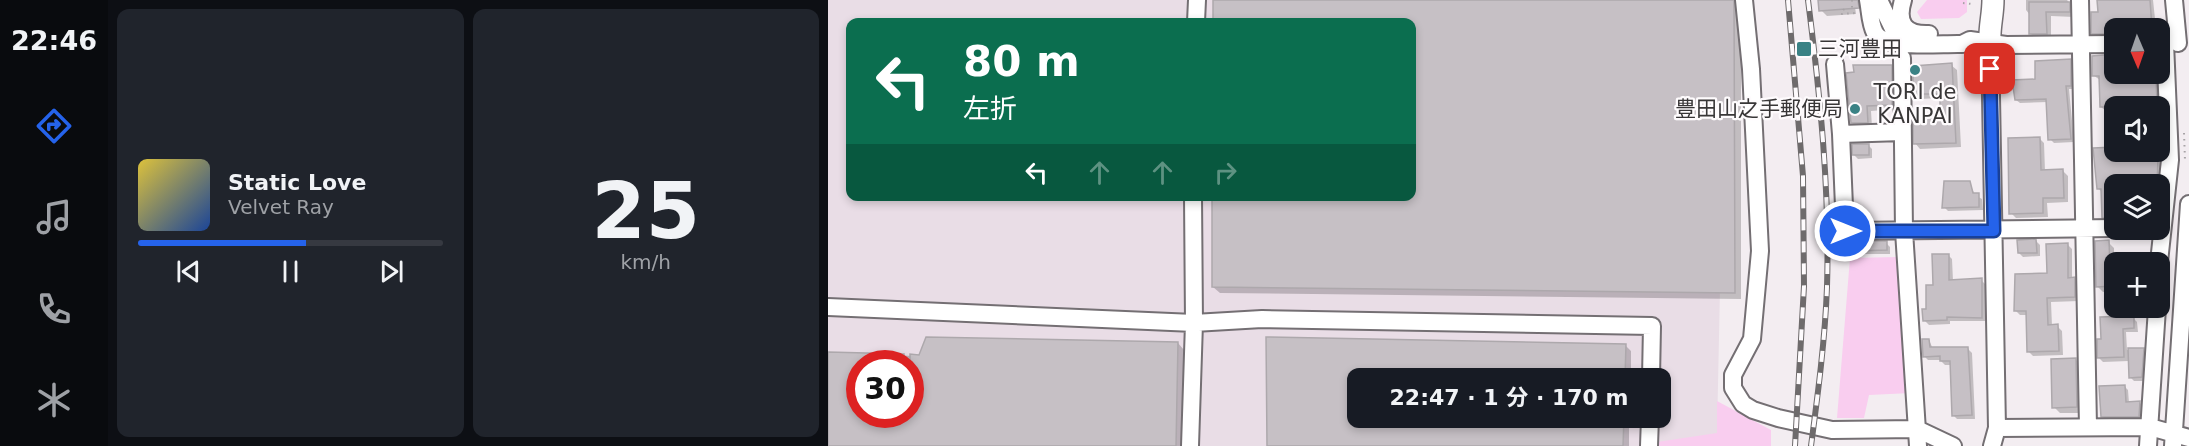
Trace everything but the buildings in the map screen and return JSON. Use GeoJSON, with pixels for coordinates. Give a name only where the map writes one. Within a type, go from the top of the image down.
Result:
{"type":"FeatureCollection","features":[{"type":"Feature","properties":{"kind":"main road"},"geometry":{"type":"LineString","coordinates":[[1989,39],[1993,0]]}},
{"type":"Feature","properties":{"kind":"main road"},"geometry":{"type":"LineString","coordinates":[[1972,2],[1981,15],[1989,39]]}},
{"type":"Feature","properties":{"kind":"street"},"geometry":{"type":"LineString","coordinates":[[1196,18],[1197,0]]}},
{"type":"Feature","properties":{"kind":"street"},"geometry":{"type":"LineString","coordinates":[[1744,0],[1757,167],[1760,251],[1752,339],[1733,375],[1733,388],[1743,404],[1753,410],[1831,438],[1917,438],[1953,446]]}},
{"type":"Feature","properties":{"kind":"street"},"geometry":{"type":"LineString","coordinates":[[1880,0],[1906,51],[1902,132],[1904,231],[1917,438]]}},
{"type":"Feature","properties":{"kind":"street"},"geometry":{"type":"LineString","coordinates":[[1903,0],[1901,22],[1911,33],[1965,33],[1989,39],[2104,44]]}},
{"type":"Feature","properties":{"kind":"street"},"geometry":{"type":"LineString","coordinates":[[2080,0],[2088,427]]}},
{"type":"Feature","properties":{"kind":"street"},"geometry":{"type":"LineString","coordinates":[[2167,174],[2171,143],[2174,0]]}},
{"type":"Feature","properties":{"kind":"street"},"geometry":{"type":"LineString","coordinates":[[1863,6],[1880,39],[1906,51],[1989,39]]}},
{"type":"Feature","properties":{"kind":"street"},"geometry":{"type":"LineString","coordinates":[[1989,39],[1997,428],[1992,446]]}},
{"type":"Feature","properties":{"kind":"street"},"geometry":{"type":"LineString","coordinates":[[1835,64],[1841,134],[1845,231],[2104,228]]}},
{"type":"Feature","properties":{"kind":"street"},"geometry":{"type":"LineString","coordinates":[[1841,134],[1902,132]]}},
{"type":"Feature","properties":{"kind":"street"},"geometry":{"type":"LineString","coordinates":[[1190,446],[1194,322],[1193,201]]}},
{"type":"Feature","properties":{"kind":"street"},"geometry":{"type":"LineString","coordinates":[[1997,428],[2150,427],[2179,439],[2189,204]]}},
{"type":"Feature","properties":{"kind":"street"},"geometry":{"type":"LineString","coordinates":[[2170,230],[2187,236]]}},
{"type":"Feature","properties":{"kind":"street"},"geometry":{"type":"LineString","coordinates":[[828,307],[1194,322],[1262,319],[1652,326],[1651,368]]}},
{"type":"Feature","properties":{"kind":"street"},"geometry":{"type":"LineString","coordinates":[[2148,446],[2156,318]]}},
{"type":"Feature","properties":{"kind":"street"},"geometry":{"type":"LineString","coordinates":[[1649,446],[1650,428]]}},
{"type":"Feature","properties":{"kind":"path"},"geometry":{"type":"LineString","coordinates":[[1852,0],[1852,10]]}},
{"type":"Feature","properties":{"kind":"path"},"geometry":{"type":"LineString","coordinates":[[1844,9],[1842,14],[1863,6]]}},
{"type":"Feature","properties":{"kind":"shaded area"},"geometry":{"type":"Polygon","coordinates":[[[828,0],[1726,0],[1717,433],[1769,446],[828,446],[828,0]]]}},
{"type":"Feature","properties":{"kind":"shaded area"},"geometry":{"type":"Polygon","coordinates":[[[1927,0],[1967,0],[1967,12],[1959,18],[1921,19],[1917,12],[1927,0]]]}},
{"type":"Feature","properties":{"kind":"shaded area"},"geometry":{"type":"Polygon","coordinates":[[[1899,257],[1911,393],[1869,395],[1864,418],[1837,418],[1850,258],[1899,257]]]}},
{"type":"Feature","properties":{"kind":"shaded area"},"geometry":{"type":"Polygon","coordinates":[[[1717,401],[1771,430],[1771,446],[1658,446],[1657,442],[1717,433],[1717,401]]]}},
{"type":"Feature","properties":{"kind":"railway"},"geometry":{"type":"LineString","coordinates":[[1788,0],[1803,176],[1804,286],[1795,446]]}},
{"type":"Feature","properties":{"kind":"railway"},"geometry":{"type":"LineString","coordinates":[[1808,0],[1823,143],[1828,251],[1825,327],[1811,446]]}},
{"type":"Feature","properties":{"kind":"place","name":"三河豊田"},"geometry":{"type":"Point","coordinates":[1804,49]}},
{"type":"Feature","properties":{"kind":"place","name":"TORI de KANPAI"},"geometry":{"type":"Point","coordinates":[1915,70]}},
{"type":"Feature","properties":{"kind":"place","name":"豊田山之手郵便局"},"geometry":{"type":"Point","coordinates":[1855,109]}},
{"type":"Feature","properties":{"kind":"route"},"geometry":{"type":"LineString","coordinates":[[1845,231],[1994,231],[1990,69]]}}]}
